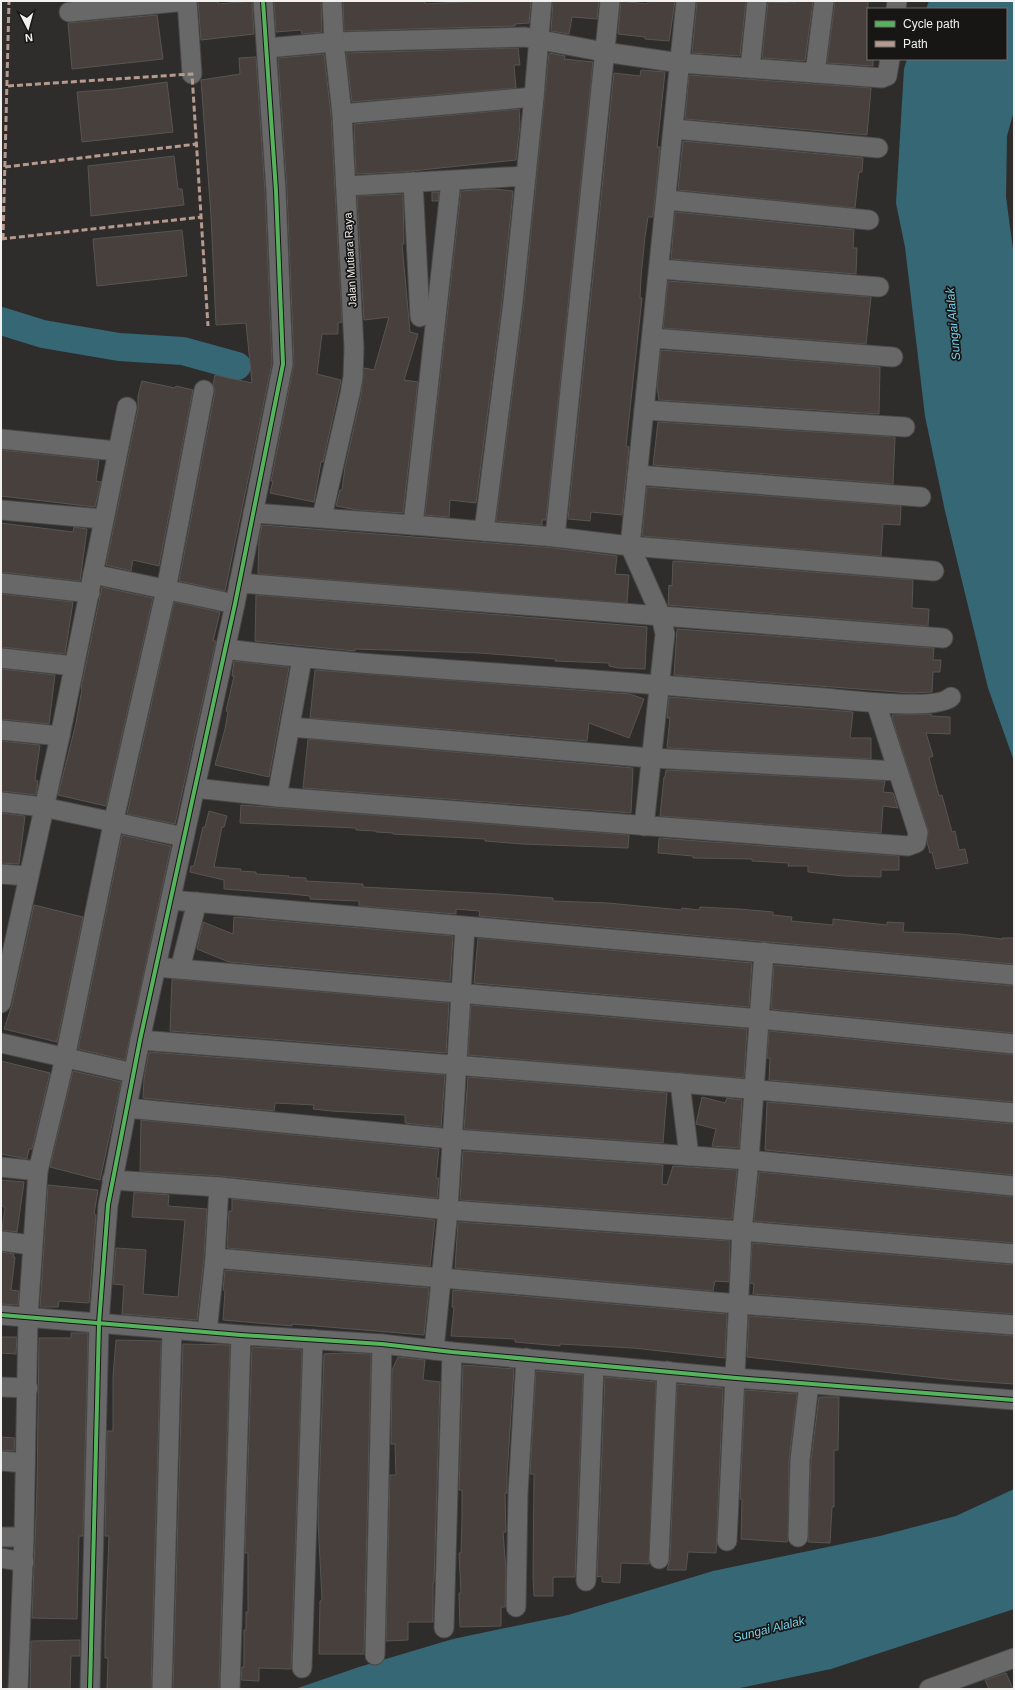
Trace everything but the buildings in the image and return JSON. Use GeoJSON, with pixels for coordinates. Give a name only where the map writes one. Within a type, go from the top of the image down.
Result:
{"type":"FeatureCollection","features":[{"type":"Feature","properties":{"kind":"street"},"geometry":{"type":"LineString","coordinates":[[69,12],[187,1],[192,74]]}},
{"type":"Feature","properties":{"kind":"street"},"geometry":{"type":"LineString","coordinates":[[90,1689],[99,1323],[106,1225],[112,1180],[170,900],[226,649],[283,364],[276,191],[263,1]]}},
{"type":"Feature","properties":{"kind":"street","name":"Jalan Mutiara Raya"},"geometry":{"type":"LineString","coordinates":[[322,517],[353,377],[354,348],[342,114],[334,42],[332,1]]}},
{"type":"Feature","properties":{"kind":"street"},"geometry":{"type":"LineString","coordinates":[[484,531],[514,302],[542,1]]}},
{"type":"Feature","properties":{"kind":"street"},"geometry":{"type":"LineString","coordinates":[[555,537],[610,1]]}},
{"type":"Feature","properties":{"kind":"street"},"geometry":{"type":"LineString","coordinates":[[644,826],[660,685],[664,634],[660,616],[630,546],[660,269],[686,1]]}},
{"type":"Feature","properties":{"kind":"street"},"geometry":{"type":"LineString","coordinates":[[750,68],[757,1]]}},
{"type":"Feature","properties":{"kind":"street"},"geometry":{"type":"LineString","coordinates":[[815,73],[824,1]]}},
{"type":"Feature","properties":{"kind":"street"},"geometry":{"type":"LineString","coordinates":[[267,48],[334,42],[525,37],[538,38],[604,52],[680,63],[886,78],[889,73],[890,60]]}},
{"type":"Feature","properties":{"kind":"street"},"geometry":{"type":"LineString","coordinates":[[342,114],[534,97]]}},
{"type":"Feature","properties":{"kind":"street"},"geometry":{"type":"LineString","coordinates":[[674,129],[878,148]]}},
{"type":"Feature","properties":{"kind":"street"},"geometry":{"type":"LineString","coordinates":[[346,186],[526,176]]}},
{"type":"Feature","properties":{"kind":"street"},"geometry":{"type":"LineString","coordinates":[[413,525],[451,181]]}},
{"type":"Feature","properties":{"kind":"street"},"geometry":{"type":"LineString","coordinates":[[413,182],[420,317]]}},
{"type":"Feature","properties":{"kind":"street"},"geometry":{"type":"LineString","coordinates":[[667,200],[868,220]]}},
{"type":"Feature","properties":{"kind":"street"},"geometry":{"type":"LineString","coordinates":[[660,269],[879,287]]}},
{"type":"Feature","properties":{"kind":"street"},"geometry":{"type":"LineString","coordinates":[[652,338],[893,357]]}},
{"type":"Feature","properties":{"kind":"street"},"geometry":{"type":"LineString","coordinates":[[18,1689],[24,1562],[28,1317],[31,1245],[38,1171],[65,1058],[113,824],[166,590],[204,390]]}},
{"type":"Feature","properties":{"kind":"street"},"geometry":{"type":"LineString","coordinates":[[1,1003],[7,948],[28,876],[60,736],[90,593],[116,451],[127,407]]}},
{"type":"Feature","properties":{"kind":"street"},"geometry":{"type":"LineString","coordinates":[[644,410],[906,427]]}},
{"type":"Feature","properties":{"kind":"street"},"geometry":{"type":"LineString","coordinates":[[1,439],[116,451]]}},
{"type":"Feature","properties":{"kind":"street"},"geometry":{"type":"LineString","coordinates":[[637,475],[921,497]]}},
{"type":"Feature","properties":{"kind":"street"},"geometry":{"type":"LineString","coordinates":[[1,510],[103,519]]}},
{"type":"Feature","properties":{"kind":"street"},"geometry":{"type":"LineString","coordinates":[[253,513],[322,517],[555,537],[630,546],[934,572]]}},
{"type":"Feature","properties":{"kind":"street"},"geometry":{"type":"LineString","coordinates":[[93,574],[235,604]]}},
{"type":"Feature","properties":{"kind":"street"},"geometry":{"type":"LineString","coordinates":[[1,583],[90,593]]}},
{"type":"Feature","properties":{"kind":"street"},"geometry":{"type":"LineString","coordinates":[[239,583],[508,606],[943,638]]}},
{"type":"Feature","properties":{"kind":"street"},"geometry":{"type":"LineString","coordinates":[[226,649],[302,659],[660,685],[876,703],[932,704],[947,700],[951,697]]}},
{"type":"Feature","properties":{"kind":"street"},"geometry":{"type":"LineString","coordinates":[[1,658],[74,666]]}},
{"type":"Feature","properties":{"kind":"street"},"geometry":{"type":"LineString","coordinates":[[277,798],[291,727],[302,659]]}},
{"type":"Feature","properties":{"kind":"street"},"geometry":{"type":"LineString","coordinates":[[195,788],[277,798],[908,846],[916,842],[918,833],[876,703]]}},
{"type":"Feature","properties":{"kind":"street"},"geometry":{"type":"LineString","coordinates":[[291,727],[651,758],[897,771]]}},
{"type":"Feature","properties":{"kind":"street"},"geometry":{"type":"LineString","coordinates":[[1,730],[60,736]]}},
{"type":"Feature","properties":{"kind":"street"},"geometry":{"type":"LineString","coordinates":[[1,802],[43,808],[184,838]]}},
{"type":"Feature","properties":{"kind":"street"},"geometry":{"type":"LineString","coordinates":[[1,874],[28,876]]}},
{"type":"Feature","properties":{"kind":"street"},"geometry":{"type":"LineString","coordinates":[[170,900],[1014,975]]}},
{"type":"Feature","properties":{"kind":"street"},"geometry":{"type":"LineString","coordinates":[[180,969],[197,902]]}},
{"type":"Feature","properties":{"kind":"street"},"geometry":{"type":"LineString","coordinates":[[444,1628],[442,1278],[448,1210],[465,927]]}},
{"type":"Feature","properties":{"kind":"street"},"geometry":{"type":"LineString","coordinates":[[727,1541],[742,1231],[750,1160],[764,952]]}},
{"type":"Feature","properties":{"kind":"street"},"geometry":{"type":"LineString","coordinates":[[156,967],[760,1019],[1014,1044]]}},
{"type":"Feature","properties":{"kind":"street"},"geometry":{"type":"LineString","coordinates":[[140,1040],[754,1089],[1014,1113]]}},
{"type":"Feature","properties":{"kind":"street"},"geometry":{"type":"LineString","coordinates":[[1,1043],[133,1074]]}},
{"type":"Feature","properties":{"kind":"street"},"geometry":{"type":"LineString","coordinates":[[680,1083],[689,1156]]}},
{"type":"Feature","properties":{"kind":"street"},"geometry":{"type":"LineString","coordinates":[[127,1108],[452,1139],[750,1160],[1014,1186]]}},
{"type":"Feature","properties":{"kind":"street"},"geometry":{"type":"LineString","coordinates":[[1,1167],[38,1171]]}},
{"type":"Feature","properties":{"kind":"street"},"geometry":{"type":"LineString","coordinates":[[112,1180],[219,1187],[448,1210],[742,1231],[1014,1254]]}},
{"type":"Feature","properties":{"kind":"street"},"geometry":{"type":"LineString","coordinates":[[206,1332],[215,1258],[219,1187]]}},
{"type":"Feature","properties":{"kind":"street"},"geometry":{"type":"LineString","coordinates":[[1,1241],[31,1245]]}},
{"type":"Feature","properties":{"kind":"street"},"geometry":{"type":"LineString","coordinates":[[215,1258],[738,1304],[1014,1325]]}},
{"type":"Feature","properties":{"kind":"street"},"geometry":{"type":"LineString","coordinates":[[1,1315],[241,1335],[382,1344],[736,1378],[1014,1400]]}},
{"type":"Feature","properties":{"kind":"street"},"geometry":{"type":"LineString","coordinates":[[162,1689],[172,1329]]}},
{"type":"Feature","properties":{"kind":"street"},"geometry":{"type":"LineString","coordinates":[[230,1689],[241,1335]]}},
{"type":"Feature","properties":{"kind":"street"},"geometry":{"type":"LineString","coordinates":[[302,1668],[313,1339]]}},
{"type":"Feature","properties":{"kind":"street"},"geometry":{"type":"LineString","coordinates":[[375,1655],[382,1344]]}},
{"type":"Feature","properties":{"kind":"street"},"geometry":{"type":"LineString","coordinates":[[516,1606],[518,1493],[526,1358]]}},
{"type":"Feature","properties":{"kind":"street"},"geometry":{"type":"LineString","coordinates":[[586,1581],[594,1365]]}},
{"type":"Feature","properties":{"kind":"street"},"geometry":{"type":"LineString","coordinates":[[659,1559],[667,1371]]}},
{"type":"Feature","properties":{"kind":"street"},"geometry":{"type":"LineString","coordinates":[[798,1537],[800,1460],[809,1384]]}},
{"type":"Feature","properties":{"kind":"street"},"geometry":{"type":"LineString","coordinates":[[1,1387],[28,1388]]}},
{"type":"Feature","properties":{"kind":"street"},"geometry":{"type":"LineString","coordinates":[[1,1461],[25,1462]]}},
{"type":"Feature","properties":{"kind":"street"},"geometry":{"type":"LineString","coordinates":[[1,1537],[24,1537]]}},
{"type":"Feature","properties":{"kind":"street"},"geometry":{"type":"LineString","coordinates":[[1,1558],[24,1562]]}},
{"type":"Feature","properties":{"kind":"street"},"geometry":{"type":"LineString","coordinates":[[929,1689],[965,1683],[1014,1658]]}},
{"type":"Feature","properties":{"kind":"water","name":"Sungai Alalak"},"geometry":{"type":"Polygon","coordinates":[[[929,1],[1014,1],[1014,111],[1007,136],[1006,197],[1014,257],[1014,761],[988,688],[945,511],[925,416],[905,247],[896,203],[904,69],[907,60],[1007,60],[1007,8],[926,8],[929,1]]]}},
{"type":"Feature","properties":{"kind":"water","name":"Sungai Alalak"},"geometry":{"type":"Polygon","coordinates":[[[1014,1489],[1014,1609],[831,1669],[735,1689],[295,1689],[359,1667],[453,1639],[568,1615],[713,1571],[880,1536],[956,1516],[1014,1489]]]}},
{"type":"Feature","properties":{"kind":"waterway"},"geometry":{"type":"LineString","coordinates":[[1,321],[43,334],[119,347],[183,351],[237,366]]}},
{"type":"Feature","properties":{"kind":"marked path"},"geometry":{"type":"LineString","coordinates":[[3,239],[9,1]]}},
{"type":"Feature","properties":{"kind":"marked path"},"geometry":{"type":"LineString","coordinates":[[8,86],[192,74],[208,326]]}},
{"type":"Feature","properties":{"kind":"marked path"},"geometry":{"type":"LineString","coordinates":[[5,167],[197,144]]}},
{"type":"Feature","properties":{"kind":"marked path"},"geometry":{"type":"LineString","coordinates":[[1,239],[202,217]]}},
{"type":"Feature","properties":{"kind":"cycle path"},"geometry":{"type":"LineString","coordinates":[[90,1689],[99,1323],[108,1205],[140,1040],[235,604],[283,364],[276,191],[263,1]]}},
{"type":"Feature","properties":{"kind":"cycle path"},"geometry":{"type":"LineString","coordinates":[[1,1315],[241,1335],[382,1344],[452,1352],[736,1378],[1014,1400]]}}]}
